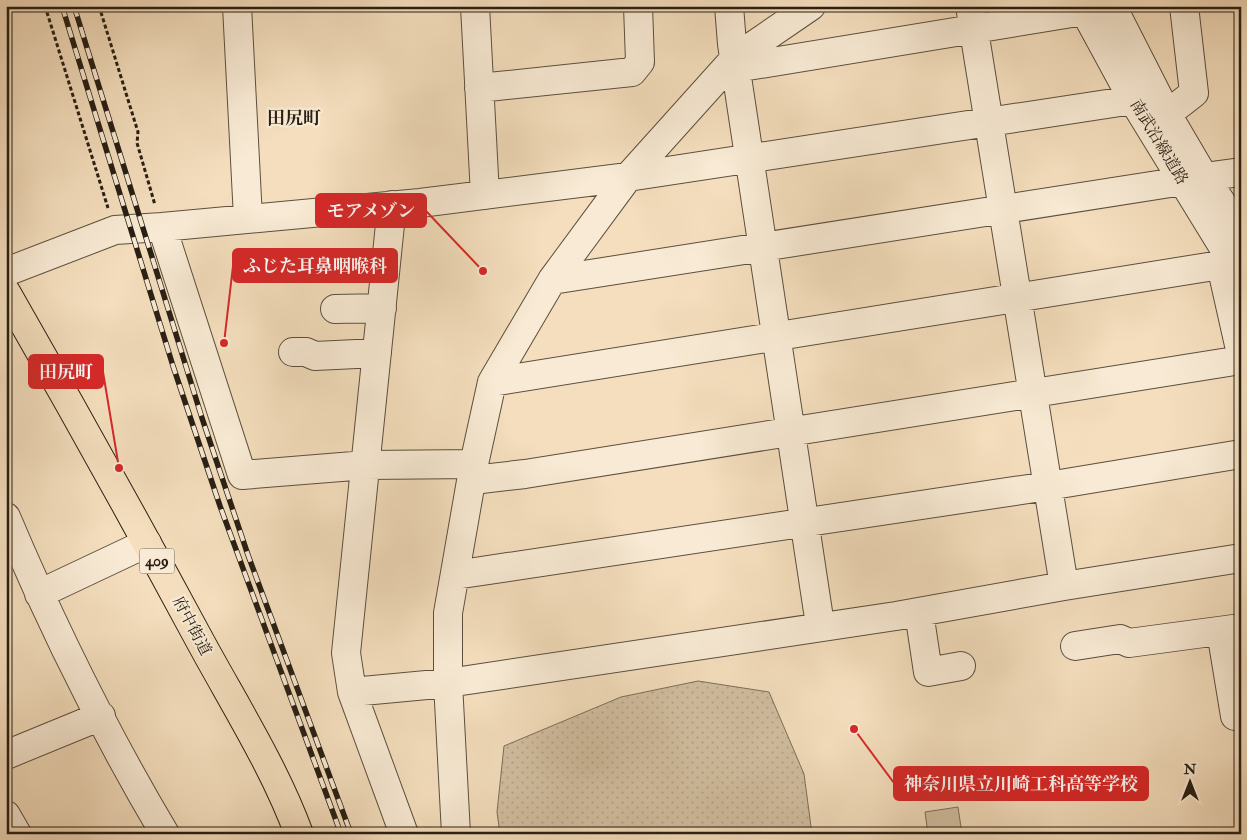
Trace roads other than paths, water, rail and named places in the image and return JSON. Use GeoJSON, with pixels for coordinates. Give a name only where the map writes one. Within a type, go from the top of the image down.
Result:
{"type":"FeatureCollection","features":[{"type":"Feature","properties":{"kind":"highway","name":"府中街道"},"geometry":{"type":"LineString","coordinates":[[6,292],[147,543],[251,734],[291,812],[299,834]]}},
{"type":"Feature","properties":{"kind":"street"},"geometry":{"type":"LineString","coordinates":[[237,6],[236,114],[248,218]]}},
{"type":"Feature","properties":{"kind":"street"},"geometry":{"type":"LineString","coordinates":[[475,6],[485,196]]}},
{"type":"Feature","properties":{"kind":"street"},"geometry":{"type":"LineString","coordinates":[[479,88],[632,72],[640,62],[638,6]]}},
{"type":"Feature","properties":{"kind":"street"},"geometry":{"type":"LineString","coordinates":[[729,6],[750,160],[820,625]]}},
{"type":"Feature","properties":{"kind":"street"},"geometry":{"type":"LineString","coordinates":[[456,834],[448,683],[448,613],[492,382],[552,280],[628,177],[736,63],[811,6]]}},
{"type":"Feature","properties":{"kind":"street","name":"南武沿線道路"},"geometry":{"type":"LineString","coordinates":[[1112,6],[1167,114],[1232,268],[1241,354]]}},
{"type":"Feature","properties":{"kind":"street"},"geometry":{"type":"LineString","coordinates":[[1167,114],[1194,93],[1184,6]]}},
{"type":"Feature","properties":{"kind":"street"},"geometry":{"type":"LineString","coordinates":[[736,63],[972,18],[1083,9]]}},
{"type":"Feature","properties":{"kind":"street","name":"南武沿線道路"},"geometry":{"type":"LineString","coordinates":[[1083,9],[1133,100],[1194,179],[1241,232]]}},
{"type":"Feature","properties":{"kind":"street"},"geometry":{"type":"LineString","coordinates":[[972,18],[1064,586]]}},
{"type":"Feature","properties":{"kind":"street"},"geometry":{"type":"LineString","coordinates":[[6,272],[115,230],[485,196],[750,160],[988,121],[1133,100]]}},
{"type":"Feature","properties":{"kind":"street"},"geometry":{"type":"LineString","coordinates":[[552,280],[1241,172]]}},
{"type":"Feature","properties":{"kind":"street"},"geometry":{"type":"LineString","coordinates":[[392,205],[346,653],[352,692],[404,834]]}},
{"type":"Feature","properties":{"kind":"street"},"geometry":{"type":"LineString","coordinates":[[162,227],[242,476],[366,465],[474,472],[535,473],[1241,360]]}},
{"type":"Feature","properties":{"kind":"street"},"geometry":{"type":"LineString","coordinates":[[492,382],[1017,298],[1232,268]]}},
{"type":"Feature","properties":{"kind":"street"},"geometry":{"type":"LineString","coordinates":[[335,309],[382,308]]}},
{"type":"Feature","properties":{"kind":"street"},"geometry":{"type":"LineString","coordinates":[[293,352],[306,352],[315,356],[377,353]]}},
{"type":"Feature","properties":{"kind":"street"},"geometry":{"type":"LineString","coordinates":[[455,575],[1048,486],[1241,454]]}},
{"type":"Feature","properties":{"kind":"street"},"geometry":{"type":"LineString","coordinates":[[7,521],[39,594],[138,789],[165,834]]}},
{"type":"Feature","properties":{"kind":"street"},"geometry":{"type":"LineString","coordinates":[[39,594],[147,543]]}},
{"type":"Feature","properties":{"kind":"street"},"geometry":{"type":"LineString","coordinates":[[352,692],[448,683],[820,625],[919,612],[1064,586],[1241,558]]}},
{"type":"Feature","properties":{"kind":"street"},"geometry":{"type":"LineString","coordinates":[[919,612],[928,672],[961,666]]}},
{"type":"Feature","properties":{"kind":"street"},"geometry":{"type":"LineString","coordinates":[[1075,646],[1120,639],[1130,643],[1231,630],[1235,716],[1241,715]]}},
{"type":"Feature","properties":{"kind":"street"},"geometry":{"type":"LineString","coordinates":[[6,754],[101,716]]}},
{"type":"Feature","properties":{"kind":"street"},"geometry":{"type":"LineString","coordinates":[[6,815],[17,834]]}},
{"type":"Feature","properties":{"kind":"railway"},"geometry":{"type":"LineString","coordinates":[[62,6],[173,366],[220,506],[341,834]]}},
{"type":"Feature","properties":{"kind":"railway"},"geometry":{"type":"LineString","coordinates":[[74,6],[202,418],[248,555],[351,834]]}},
{"type":"Feature","properties":{"kind":"place","name":"モアメゾン"},"geometry":{"type":"Point","coordinates":[483,271]}},
{"type":"Feature","properties":{"kind":"place","name":"ふじた耳鼻咽喉科"},"geometry":{"type":"Point","coordinates":[224,343]}},
{"type":"Feature","properties":{"kind":"place","name":"田尻町"},"geometry":{"type":"Point","coordinates":[119,468]}},
{"type":"Feature","properties":{"kind":"place","name":"神奈川県立川崎工科高等学校"},"geometry":{"type":"Point","coordinates":[854,729]}},
{"type":"Feature","properties":{"kind":"district","name":"田尻町"},"geometry":{"type":"Point","coordinates":[294,118]}}]}
